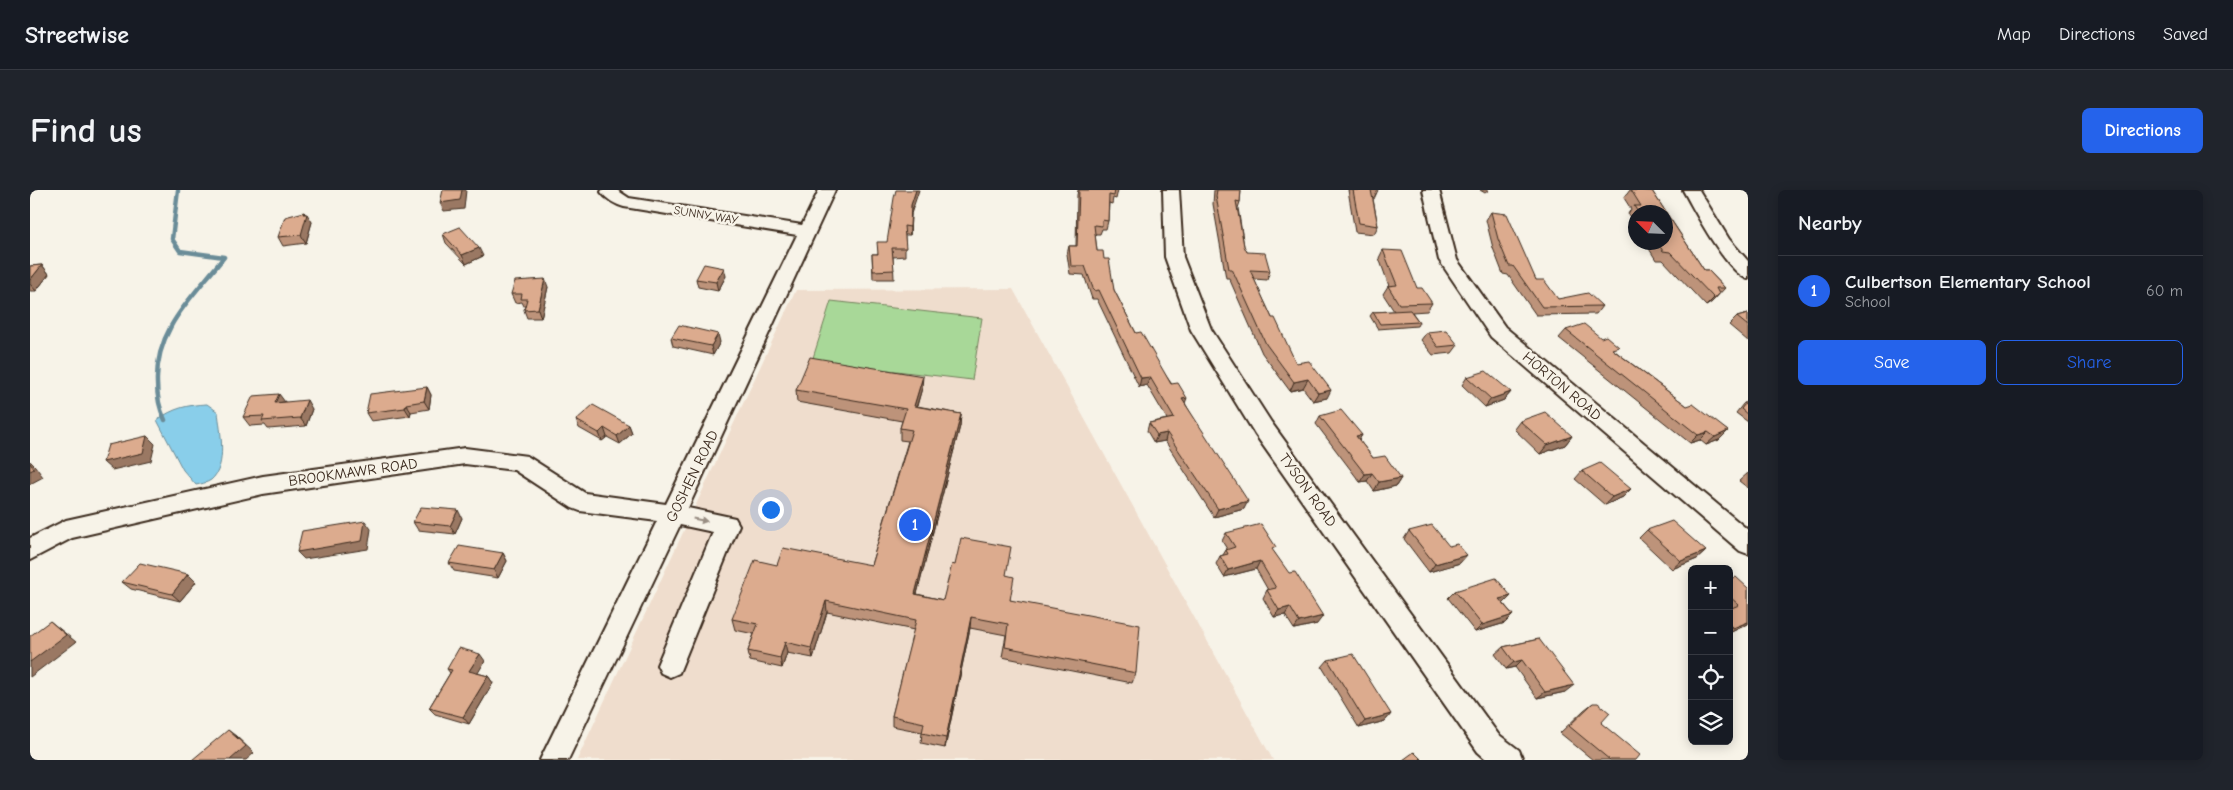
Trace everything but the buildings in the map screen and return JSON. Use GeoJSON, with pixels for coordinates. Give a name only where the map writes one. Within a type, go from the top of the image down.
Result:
{"type":"FeatureCollection","features":[{"type":"Feature","properties":{"kind":"street","name":"GOSHEN ROAD"},"geometry":{"type":"LineString","coordinates":[[554,760],[827,190]]}},
{"type":"Feature","properties":{"kind":"street","name":"TYSON ROAD"},"geometry":{"type":"LineString","coordinates":[[1171,190],[1174,257],[1201,330],[1263,428],[1488,743],[1509,760]]}},
{"type":"Feature","properties":{"kind":"street","name":"HORTON ROAD"},"geometry":{"type":"LineString","coordinates":[[1431,190],[1448,260],[1498,332],[1748,544]]}},
{"type":"Feature","properties":{"kind":"street"},"geometry":{"type":"LineString","coordinates":[[1691,190],[1722,242],[1748,273]]}},
{"type":"Feature","properties":{"kind":"street","name":"SUNNY WAY"},"geometry":{"type":"LineString","coordinates":[[609,192],[624,202],[807,231]]}},
{"type":"Feature","properties":{"kind":"street","name":"BROOKMAWR ROAD"},"geometry":{"type":"LineString","coordinates":[[30,550],[66,530],[263,486],[465,456],[519,462],[580,502],[673,514],[727,525],[670,665]]}},
{"type":"Feature","properties":{"kind":"shaded area"},"geometry":{"type":"Polygon","coordinates":[[[1013,289],[1273,760],[577,760],[796,290],[1013,289]]]}},
{"type":"Feature","properties":{"kind":"green space"},"geometry":{"type":"Polygon","coordinates":[[[831,301],[982,318],[972,380],[812,361],[831,301]]]}},
{"type":"Feature","properties":{"kind":"water"},"geometry":{"type":"Polygon","coordinates":[[[207,404],[218,412],[222,448],[220,466],[211,480],[196,485],[183,470],[157,420],[181,408],[207,404]]]}},
{"type":"Feature","properties":{"kind":"waterway"},"geometry":{"type":"LineString","coordinates":[[165,420],[157,388],[158,363],[162,346],[178,314],[224,257],[180,251],[172,239],[178,190]]}},
{"type":"Feature","properties":{"kind":"place","name":"Culbertson Elementary School"},"geometry":{"type":"Point","coordinates":[915,525]}}]}
